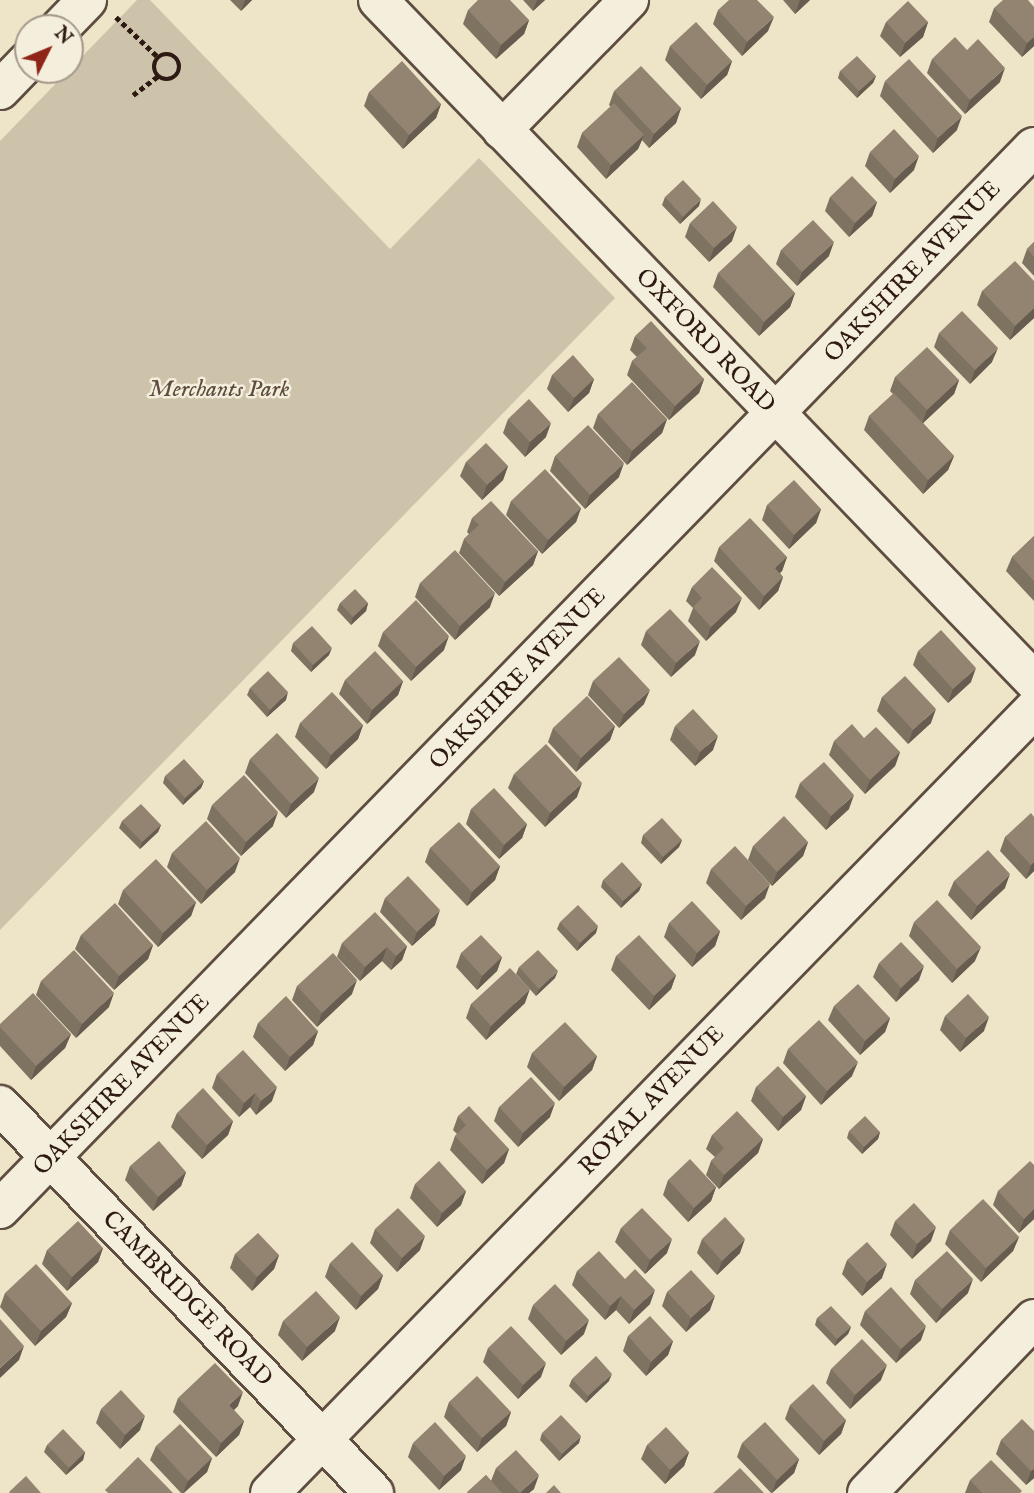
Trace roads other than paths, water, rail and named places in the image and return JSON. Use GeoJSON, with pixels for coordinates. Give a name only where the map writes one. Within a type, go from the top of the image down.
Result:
{"type":"FeatureCollection","features":[{"type":"Feature","properties":{"kind":"street","name":"OXFORD ROAD"},"geometry":{"type":"LineString","coordinates":[[377,0],[1034,681]]}},
{"type":"Feature","properties":{"kind":"street"},"geometry":{"type":"LineString","coordinates":[[502,130],[629,0]]}},
{"type":"Feature","properties":{"kind":"street"},"geometry":{"type":"LineString","coordinates":[[84,16],[101,8]]}},
{"type":"Feature","properties":{"kind":"street"},"geometry":{"type":"LineString","coordinates":[[0,90],[14,76]]}},
{"type":"Feature","properties":{"kind":"street","name":"OAKSHIRE AVENUE"},"geometry":{"type":"LineString","coordinates":[[0,1209],[1034,147]]}},
{"type":"Feature","properties":{"kind":"street","name":"ROYAL AVENUE"},"geometry":{"type":"LineString","coordinates":[[270,1493],[1034,709]]}},
{"type":"Feature","properties":{"kind":"street","name":"CAMBRIDGE ROAD"},"geometry":{"type":"LineString","coordinates":[[0,1105],[374,1493]]}},
{"type":"Feature","properties":{"kind":"street"},"geometry":{"type":"LineString","coordinates":[[867,1493],[1034,1319]]}},
{"type":"Feature","properties":{"kind":"park label","name":"Merchants Park"},"geometry":{"type":"Point","coordinates":[219,390]}}]}
